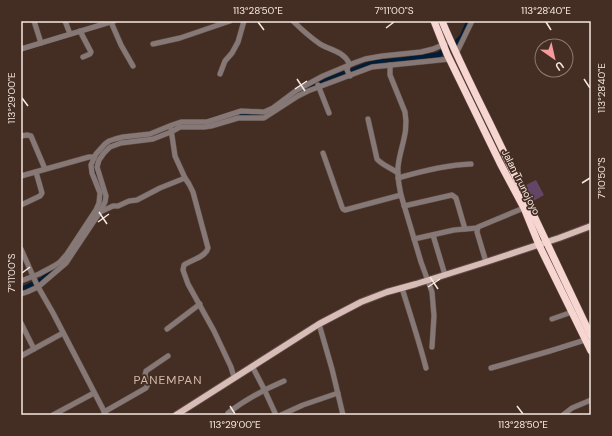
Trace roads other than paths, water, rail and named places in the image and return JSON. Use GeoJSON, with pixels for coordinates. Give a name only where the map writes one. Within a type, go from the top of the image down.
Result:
{"type":"FeatureCollection","features":[{"type":"Feature","properties":{"kind":"highway","name":"Jalan Trunojoyo"},"geometry":{"type":"LineString","coordinates":[[434,21],[450,49],[527,207],[572,312],[588,338]]}},
{"type":"Feature","properties":{"kind":"highway","name":"Jalan Trunojoyo"},"geometry":{"type":"LineString","coordinates":[[442,21],[450,49]]}},
{"type":"Feature","properties":{"kind":"highway","name":"Jalan Trunojoyo"},"geometry":{"type":"LineString","coordinates":[[543,243],[588,338],[591,351]]}},
{"type":"Feature","properties":{"kind":"main road"},"geometry":{"type":"LineString","coordinates":[[176,415],[319,324],[375,296],[446,275],[591,226]]}},
{"type":"Feature","properties":{"kind":"street"},"geometry":{"type":"LineString","coordinates":[[34,21],[41,42]]}},
{"type":"Feature","properties":{"kind":"street"},"geometry":{"type":"LineString","coordinates":[[65,21],[70,34]]}},
{"type":"Feature","properties":{"kind":"street"},"geometry":{"type":"LineString","coordinates":[[21,49],[113,21],[121,45],[133,66]]}},
{"type":"Feature","properties":{"kind":"street"},"geometry":{"type":"LineString","coordinates":[[153,44],[180,38],[230,21]]}},
{"type":"Feature","properties":{"kind":"street"},"geometry":{"type":"LineString","coordinates":[[220,74],[225,61],[238,42],[244,21]]}},
{"type":"Feature","properties":{"kind":"street"},"geometry":{"type":"LineString","coordinates":[[293,21],[322,45],[342,54],[348,61],[348,71]]}},
{"type":"Feature","properties":{"kind":"street"},"geometry":{"type":"LineString","coordinates":[[317,84],[348,71],[390,65],[450,49],[472,21]]}},
{"type":"Feature","properties":{"kind":"street"},"geometry":{"type":"LineString","coordinates":[[80,31],[91,52],[83,57]]}},
{"type":"Feature","properties":{"kind":"street"},"geometry":{"type":"LineString","coordinates":[[21,281],[35,282],[66,263],[99,203],[100,193],[91,169],[92,162],[114,145],[153,140],[170,129],[180,127],[204,128],[248,114],[270,115],[317,84],[348,71],[365,59],[450,49]]}},
{"type":"Feature","properties":{"kind":"street"},"geometry":{"type":"LineString","coordinates":[[390,65],[390,75],[406,118],[406,128],[398,175],[404,206],[432,292],[434,316],[432,347]]}},
{"type":"Feature","properties":{"kind":"street"},"geometry":{"type":"LineString","coordinates":[[317,84],[329,113]]}},
{"type":"Feature","properties":{"kind":"street"},"geometry":{"type":"LineString","coordinates":[[368,119],[377,159],[382,164],[390,167],[398,175]]}},
{"type":"Feature","properties":{"kind":"street"},"geometry":{"type":"LineString","coordinates":[[170,129],[173,152],[193,192],[208,248],[206,253],[182,267],[188,284],[200,304],[231,366],[234,377]]}},
{"type":"Feature","properties":{"kind":"street"},"geometry":{"type":"LineString","coordinates":[[21,136],[31,136],[45,169]]}},
{"type":"Feature","properties":{"kind":"street"},"geometry":{"type":"LineString","coordinates":[[323,154],[343,209],[345,210],[401,195]]}},
{"type":"Feature","properties":{"kind":"street"},"geometry":{"type":"LineString","coordinates":[[21,176],[89,157],[98,156]]}},
{"type":"Feature","properties":{"kind":"street"},"geometry":{"type":"LineString","coordinates":[[21,294],[27,292],[35,282],[60,262],[100,212],[106,196],[97,167],[98,156]]}},
{"type":"Feature","properties":{"kind":"street"},"geometry":{"type":"LineString","coordinates":[[398,175],[471,164]]}},
{"type":"Feature","properties":{"kind":"street"},"geometry":{"type":"LineString","coordinates":[[21,205],[42,194],[36,172]]}},
{"type":"Feature","properties":{"kind":"street"},"geometry":{"type":"LineString","coordinates":[[100,212],[129,201],[137,200],[160,188],[185,178]]}},
{"type":"Feature","properties":{"kind":"street"},"geometry":{"type":"LineString","coordinates":[[404,206],[452,195],[456,198],[466,229]]}},
{"type":"Feature","properties":{"kind":"street"},"geometry":{"type":"LineString","coordinates":[[414,239],[454,230],[477,228],[527,207]]}},
{"type":"Feature","properties":{"kind":"street"},"geometry":{"type":"LineString","coordinates":[[477,228],[486,262]]}},
{"type":"Feature","properties":{"kind":"street"},"geometry":{"type":"LineString","coordinates":[[433,235],[446,275]]}},
{"type":"Feature","properties":{"kind":"street"},"geometry":{"type":"LineString","coordinates":[[21,249],[35,282],[53,313],[105,414],[146,388],[148,384],[145,374],[146,371],[168,356]]}},
{"type":"Feature","properties":{"kind":"street"},"geometry":{"type":"LineString","coordinates":[[402,288],[426,368]]}},
{"type":"Feature","properties":{"kind":"street"},"geometry":{"type":"LineString","coordinates":[[167,329],[200,304]]}},
{"type":"Feature","properties":{"kind":"street"},"geometry":{"type":"LineString","coordinates":[[552,319],[572,312]]}},
{"type":"Feature","properties":{"kind":"street"},"geometry":{"type":"LineString","coordinates":[[21,324],[34,349]]}},
{"type":"Feature","properties":{"kind":"street"},"geometry":{"type":"LineString","coordinates":[[319,324],[343,415]]}},
{"type":"Feature","properties":{"kind":"street"},"geometry":{"type":"LineString","coordinates":[[21,356],[63,333]]}},
{"type":"Feature","properties":{"kind":"street"},"geometry":{"type":"LineString","coordinates":[[490,368],[550,351],[588,338]]}},
{"type":"Feature","properties":{"kind":"street"},"geometry":{"type":"LineString","coordinates":[[252,366],[276,415]]}},
{"type":"Feature","properties":{"kind":"street"},"geometry":{"type":"LineString","coordinates":[[228,413],[241,403],[284,381]]}},
{"type":"Feature","properties":{"kind":"street"},"geometry":{"type":"LineString","coordinates":[[56,414],[94,393]]}},
{"type":"Feature","properties":{"kind":"street"},"geometry":{"type":"LineString","coordinates":[[281,415],[303,405],[338,393]]}},
{"type":"Feature","properties":{"kind":"street"},"geometry":{"type":"LineString","coordinates":[[563,415],[572,408],[591,400]]}},
{"type":"Feature","properties":{"kind":"waterway"},"geometry":{"type":"LineString","coordinates":[[299,94],[307,88],[372,63],[438,55],[462,37],[469,21]]}},
{"type":"Feature","properties":{"kind":"waterway"},"geometry":{"type":"LineString","coordinates":[[238,117],[247,115],[261,116],[270,113]]}},
{"type":"Feature","properties":{"kind":"waterway"},"geometry":{"type":"LineString","coordinates":[[101,207],[103,202],[94,167],[100,153],[105,148],[110,146]]}},
{"type":"Feature","properties":{"kind":"waterway"},"geometry":{"type":"LineString","coordinates":[[21,290],[42,280],[61,262]]}},
{"type":"Feature","properties":{"kind":"district","name":"PANEMPAN"},"geometry":{"type":"Point","coordinates":[168,380]}}]}
